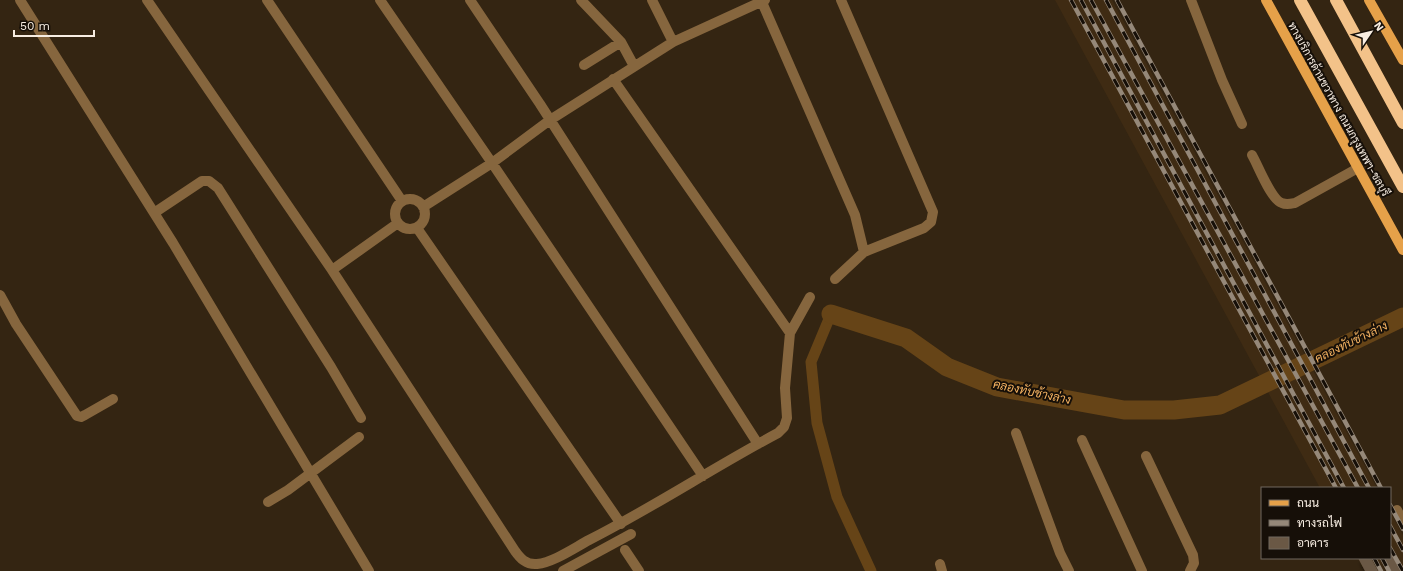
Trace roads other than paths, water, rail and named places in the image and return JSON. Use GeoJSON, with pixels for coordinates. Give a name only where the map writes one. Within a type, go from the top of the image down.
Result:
{"type":"FeatureCollection","features":[{"type":"Feature","properties":{"kind":"highway"},"geometry":{"type":"LineString","coordinates":[[1300,0],[1403,187]]}},
{"type":"Feature","properties":{"kind":"highway"},"geometry":{"type":"LineString","coordinates":[[1336,0],[1403,123]]}},
{"type":"Feature","properties":{"kind":"main road","name":"ทางบริการด้านขวาทาง ถนนกรุงเทพฯ-ชลบุรี"},"geometry":{"type":"LineString","coordinates":[[1266,0],[1403,250]]}},
{"type":"Feature","properties":{"kind":"main road"},"geometry":{"type":"LineString","coordinates":[[1370,0],[1403,60]]}},
{"type":"Feature","properties":{"kind":"street"},"geometry":{"type":"LineString","coordinates":[[20,0],[154,213],[369,571]]}},
{"type":"Feature","properties":{"kind":"street"},"geometry":{"type":"LineString","coordinates":[[147,0],[332,270],[521,559],[528,563],[536,564],[549,561],[621,524],[778,433],[784,427],[787,418],[785,388],[790,333],[810,297]]}},
{"type":"Feature","properties":{"kind":"street"},"geometry":{"type":"LineString","coordinates":[[267,0],[402,201]]}},
{"type":"Feature","properties":{"kind":"street"},"geometry":{"type":"LineString","coordinates":[[380,0],[703,476]]}},
{"type":"Feature","properties":{"kind":"street"},"geometry":{"type":"LineString","coordinates":[[470,0],[550,120],[758,444]]}},
{"type":"Feature","properties":{"kind":"street"},"geometry":{"type":"LineString","coordinates":[[581,0],[621,42],[634,66]]}},
{"type":"Feature","properties":{"kind":"street"},"geometry":{"type":"LineString","coordinates":[[652,0],[673,42]]}},
{"type":"Feature","properties":{"kind":"street"},"geometry":{"type":"LineString","coordinates":[[835,279],[864,252],[924,228],[931,222],[933,212],[841,0]]}},
{"type":"Feature","properties":{"kind":"street"},"geometry":{"type":"LineString","coordinates":[[1191,0],[1222,80],[1242,124]]}},
{"type":"Feature","properties":{"kind":"street"},"geometry":{"type":"LineString","coordinates":[[423,207],[492,163],[550,120],[673,42],[763,1],[855,215],[864,252]]}},
{"type":"Feature","properties":{"kind":"street"},"geometry":{"type":"LineString","coordinates":[[584,65],[621,42]]}},
{"type":"Feature","properties":{"kind":"street"},"geometry":{"type":"LineString","coordinates":[[613,79],[790,333]]}},
{"type":"Feature","properties":{"kind":"street"},"geometry":{"type":"LineString","coordinates":[[1252,155],[1274,198],[1280,203],[1288,204],[1295,203],[1358,168]]}},
{"type":"Feature","properties":{"kind":"street"},"geometry":{"type":"LineString","coordinates":[[154,213],[202,181],[209,181],[218,188],[331,367],[361,418]]}},
{"type":"Feature","properties":{"kind":"street"},"geometry":{"type":"LineString","coordinates":[[402,201],[416,201],[423,207],[425,211],[424,221],[417,228],[405,228],[398,223],[396,219],[396,209],[402,201]]}},
{"type":"Feature","properties":{"kind":"street"},"geometry":{"type":"LineString","coordinates":[[332,270],[398,223]]}},
{"type":"Feature","properties":{"kind":"street"},"geometry":{"type":"LineString","coordinates":[[417,228],[621,524]]}},
{"type":"Feature","properties":{"kind":"street"},"geometry":{"type":"LineString","coordinates":[[0,295],[16,324],[77,416],[81,417],[113,399]]}},
{"type":"Feature","properties":{"kind":"street"},"geometry":{"type":"LineString","coordinates":[[1016,433],[1060,553],[1070,571]]}},
{"type":"Feature","properties":{"kind":"street"},"geometry":{"type":"LineString","coordinates":[[268,502],[288,490],[310,472],[359,437]]}},
{"type":"Feature","properties":{"kind":"street"},"geometry":{"type":"LineString","coordinates":[[1082,440],[1142,571]]}},
{"type":"Feature","properties":{"kind":"street"},"geometry":{"type":"LineString","coordinates":[[1146,456],[1193,555],[1194,563],[1190,571]]}},
{"type":"Feature","properties":{"kind":"street"},"geometry":{"type":"LineString","coordinates":[[1397,510],[1403,522]]}},
{"type":"Feature","properties":{"kind":"street"},"geometry":{"type":"LineString","coordinates":[[563,571],[631,534]]}},
{"type":"Feature","properties":{"kind":"street"},"geometry":{"type":"LineString","coordinates":[[625,550],[640,571]]}},
{"type":"Feature","properties":{"kind":"waterway","name":"คลองทับช้างล่าง"},"geometry":{"type":"LineString","coordinates":[[831,314],[811,362],[817,423],[837,497],[871,571]]}},
{"type":"Feature","properties":{"kind":"waterway","name":"คลองทับช้างล่าง"},"geometry":{"type":"LineString","coordinates":[[831,314],[906,338],[947,367],[997,387],[1124,410],[1174,410],[1220,405],[1403,317]]}},
{"type":"Feature","properties":{"kind":"railway"},"geometry":{"type":"LineString","coordinates":[[1071,0],[1335,487]]}},
{"type":"Feature","properties":{"kind":"railway"},"geometry":{"type":"LineString","coordinates":[[1081,0],[1343,487]]}},
{"type":"Feature","properties":{"kind":"railway"},"geometry":{"type":"LineString","coordinates":[[1091,0],[1357,487]]}},
{"type":"Feature","properties":{"kind":"railway"},"geometry":{"type":"LineString","coordinates":[[1106,0],[1368,487]]}},
{"type":"Feature","properties":{"kind":"railway"},"geometry":{"type":"LineString","coordinates":[[1117,0],[1380,487]]}},
{"type":"Feature","properties":{"kind":"railway"},"geometry":{"type":"LineString","coordinates":[[1391,507],[1403,529]]}},
{"type":"Feature","properties":{"kind":"railway"},"geometry":{"type":"LineString","coordinates":[[1391,528],[1403,550]]}},
{"type":"Feature","properties":{"kind":"railway"},"geometry":{"type":"LineString","coordinates":[[1391,550],[1403,571]]}},
{"type":"Feature","properties":{"kind":"railway"},"geometry":{"type":"LineString","coordinates":[[1375,559],[1381,571]]}},
{"type":"Feature","properties":{"kind":"railway"},"geometry":{"type":"LineString","coordinates":[[1383,559],[1389,571]]}}]}
